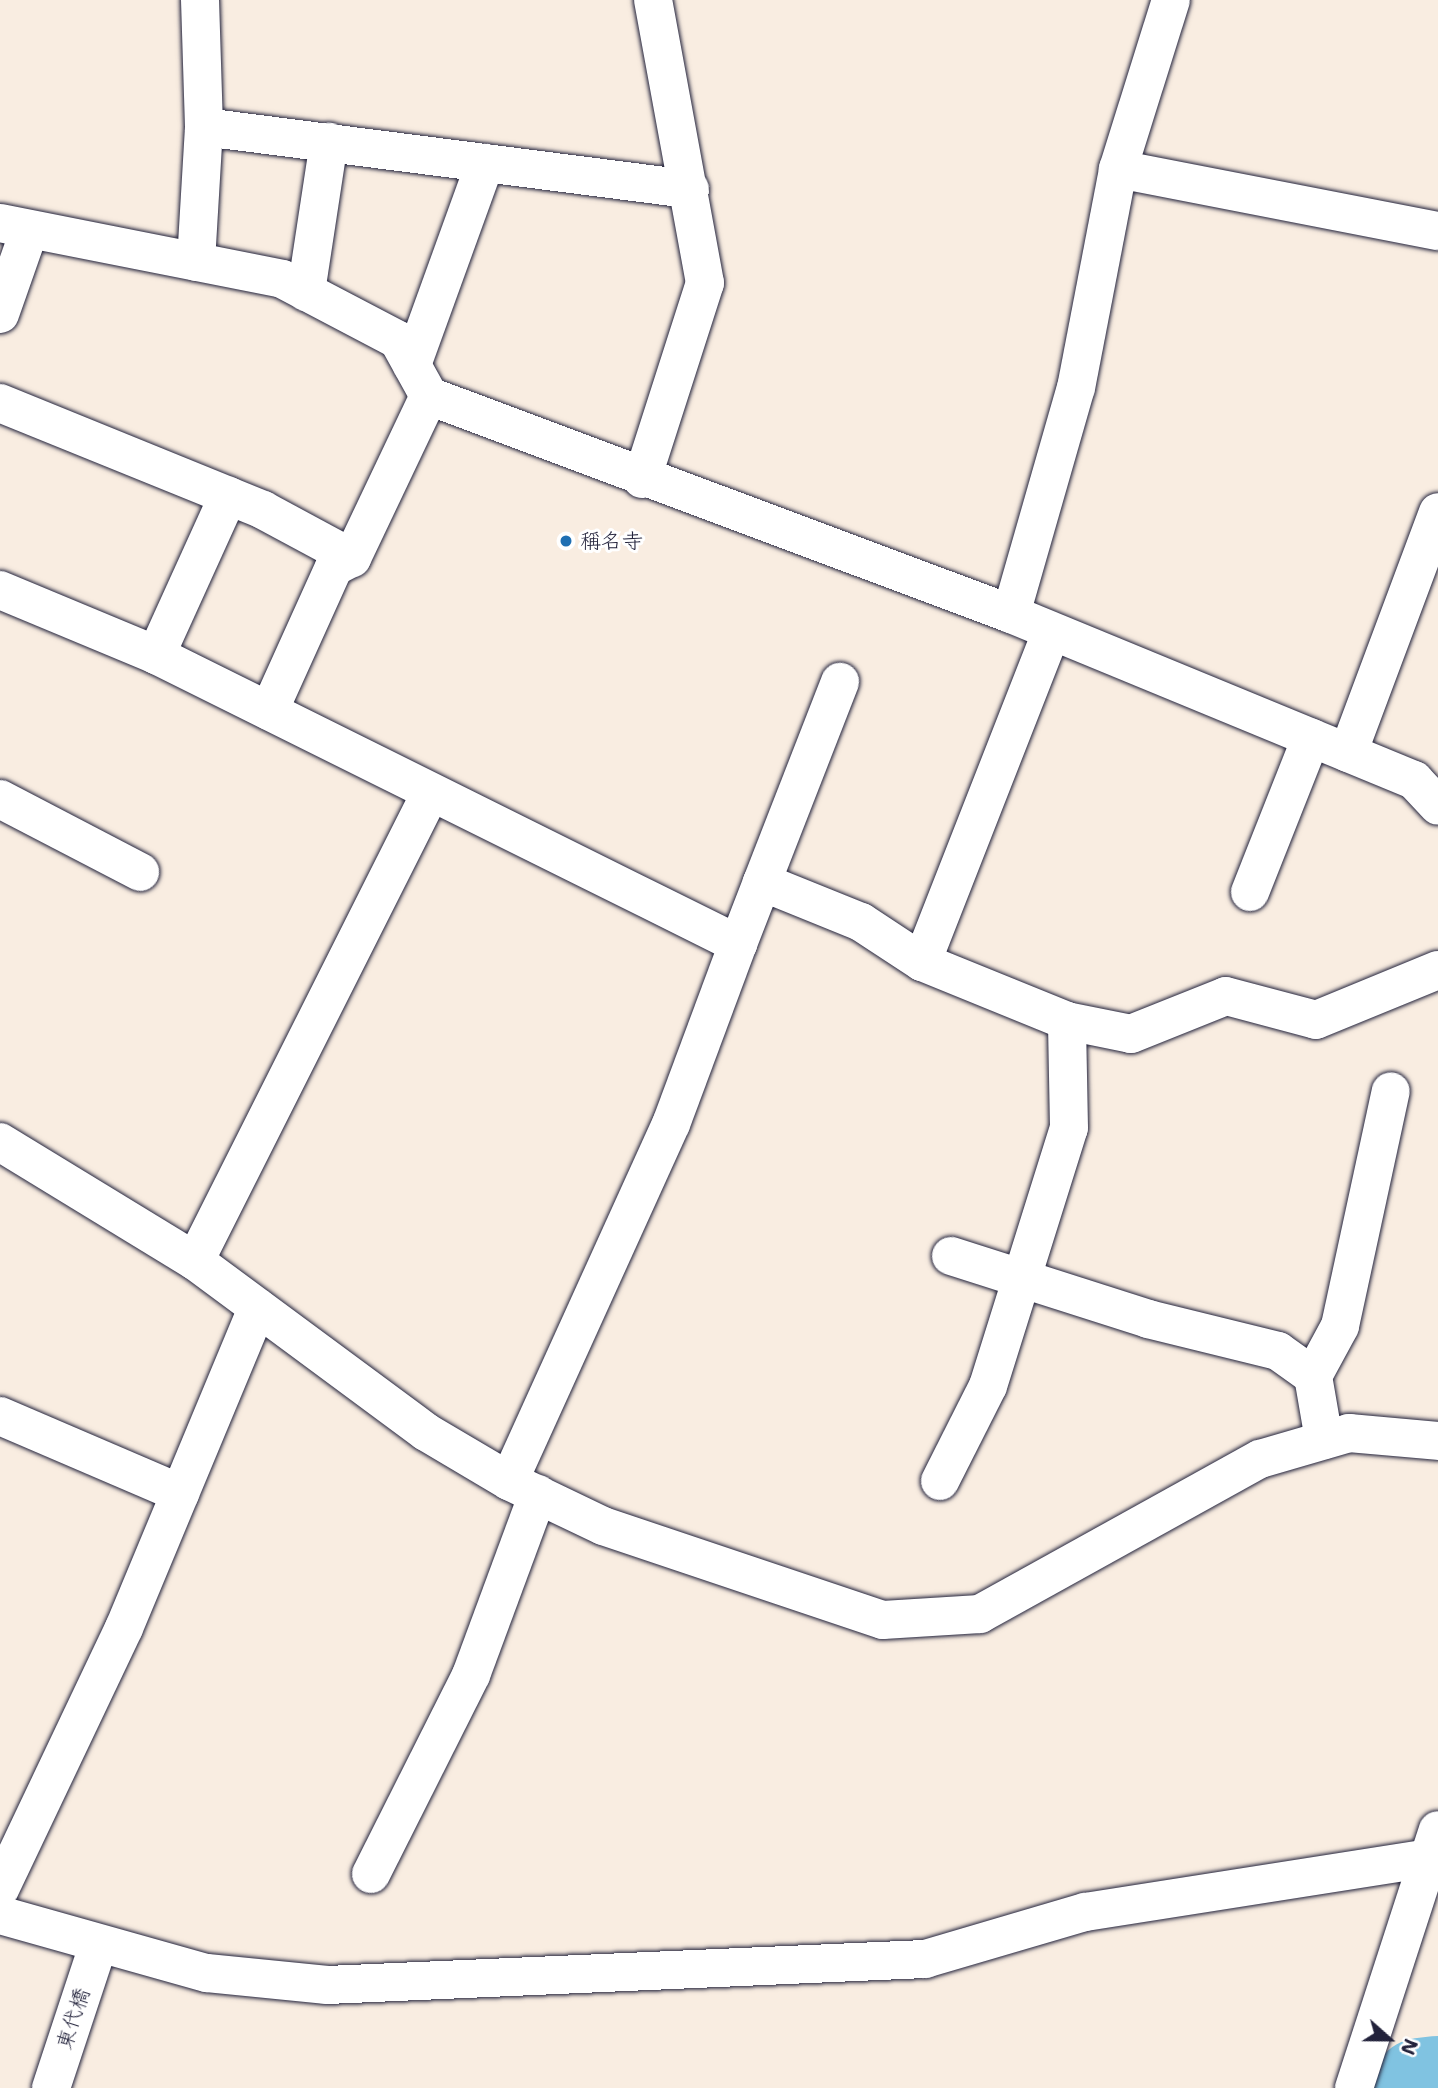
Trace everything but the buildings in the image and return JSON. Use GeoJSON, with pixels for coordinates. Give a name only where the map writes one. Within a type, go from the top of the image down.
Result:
{"type":"FeatureCollection","features":[{"type":"Feature","properties":{"kind":"street"},"geometry":{"type":"LineString","coordinates":[[196,262],[204,127],[200,0]]}},
{"type":"Feature","properties":{"kind":"street"},"geometry":{"type":"LineString","coordinates":[[642,479],[705,283],[690,189],[653,0]]}},
{"type":"Feature","properties":{"kind":"street"},"geometry":{"type":"LineString","coordinates":[[1012,614],[1076,388],[1118,169],[1171,0]]}},
{"type":"Feature","properties":{"kind":"street"},"geometry":{"type":"LineString","coordinates":[[204,127],[690,189]]}},
{"type":"Feature","properties":{"kind":"street"},"geometry":{"type":"LineString","coordinates":[[306,292],[329,142]]}},
{"type":"Feature","properties":{"kind":"street"},"geometry":{"type":"LineString","coordinates":[[269,711],[334,567],[352,558],[421,380],[485,163]]}},
{"type":"Feature","properties":{"kind":"street"},"geometry":{"type":"LineString","coordinates":[[1118,169],[1438,231]]}},
{"type":"Feature","properties":{"kind":"street"},"geometry":{"type":"LineString","coordinates":[[0,314],[15,227],[282,279],[398,340],[421,380],[642,479],[1012,614],[1414,780],[1438,806]]}},
{"type":"Feature","properties":{"kind":"street"},"geometry":{"type":"LineString","coordinates":[[0,403],[228,496],[352,558]]}},
{"type":"Feature","properties":{"kind":"street"},"geometry":{"type":"LineString","coordinates":[[156,655],[228,496]]}},
{"type":"Feature","properties":{"kind":"street"},"geometry":{"type":"LineString","coordinates":[[1348,753],[1438,512]]}},
{"type":"Feature","properties":{"kind":"street"},"geometry":{"type":"LineString","coordinates":[[0,590],[156,655],[430,794],[738,944]]}},
{"type":"Feature","properties":{"kind":"street"},"geometry":{"type":"LineString","coordinates":[[922,962],[1051,632]]}},
{"type":"Feature","properties":{"kind":"street"},"geometry":{"type":"LineString","coordinates":[[372,1874],[471,1675],[523,1488],[671,1124],[840,682]]}},
{"type":"Feature","properties":{"kind":"street"},"geometry":{"type":"LineString","coordinates":[[1250,892],[1311,738]]}},
{"type":"Feature","properties":{"kind":"street"},"geometry":{"type":"LineString","coordinates":[[195,1261],[430,794]]}},
{"type":"Feature","properties":{"kind":"street"},"geometry":{"type":"LineString","coordinates":[[0,799],[140,872]]}},
{"type":"Feature","properties":{"kind":"street"},"geometry":{"type":"LineString","coordinates":[[762,881],[860,922],[922,962],[1067,1021],[1131,1034],[1226,996],[1316,1020],[1438,970]]}},
{"type":"Feature","properties":{"kind":"street"},"geometry":{"type":"LineString","coordinates":[[940,1482],[988,1386],[1069,1128],[1067,1021]]}},
{"type":"Feature","properties":{"kind":"street"},"geometry":{"type":"LineString","coordinates":[[1324,1440],[1313,1376],[1340,1325],[1391,1091]]}},
{"type":"Feature","properties":{"kind":"street"},"geometry":{"type":"LineString","coordinates":[[0,1142],[195,1261],[426,1432],[523,1488],[603,1526],[834,1607],[883,1620],[980,1614],[1179,1499],[1260,1459],[1349,1433],[1438,1441]]}},
{"type":"Feature","properties":{"kind":"street"},"geometry":{"type":"LineString","coordinates":[[951,1256],[1278,1351],[1313,1376]]}},
{"type":"Feature","properties":{"kind":"street"},"geometry":{"type":"LineString","coordinates":[[0,1889],[124,1629],[257,1308]]}},
{"type":"Feature","properties":{"kind":"street"},"geometry":{"type":"LineString","coordinates":[[0,1416],[180,1493]]}},
{"type":"Feature","properties":{"kind":"street"},"geometry":{"type":"LineString","coordinates":[[1354,2088],[1407,1924],[1435,1848]]}},
{"type":"Feature","properties":{"kind":"street"},"geometry":{"type":"LineString","coordinates":[[0,1914],[97,1948],[207,1973],[327,1985],[925,1959],[1085,1912],[1435,1848]]}},
{"type":"Feature","properties":{"kind":"street","name":"東代橋"},"geometry":{"type":"LineString","coordinates":[[51,2088],[97,1948]]}},
{"type":"Feature","properties":{"kind":"waterway"},"geometry":{"type":"LineString","coordinates":[[1421,2088],[1438,2086]]}},
{"type":"Feature","properties":{"kind":"place","name":"稱名寺"},"geometry":{"type":"Point","coordinates":[566,541]}}]}
